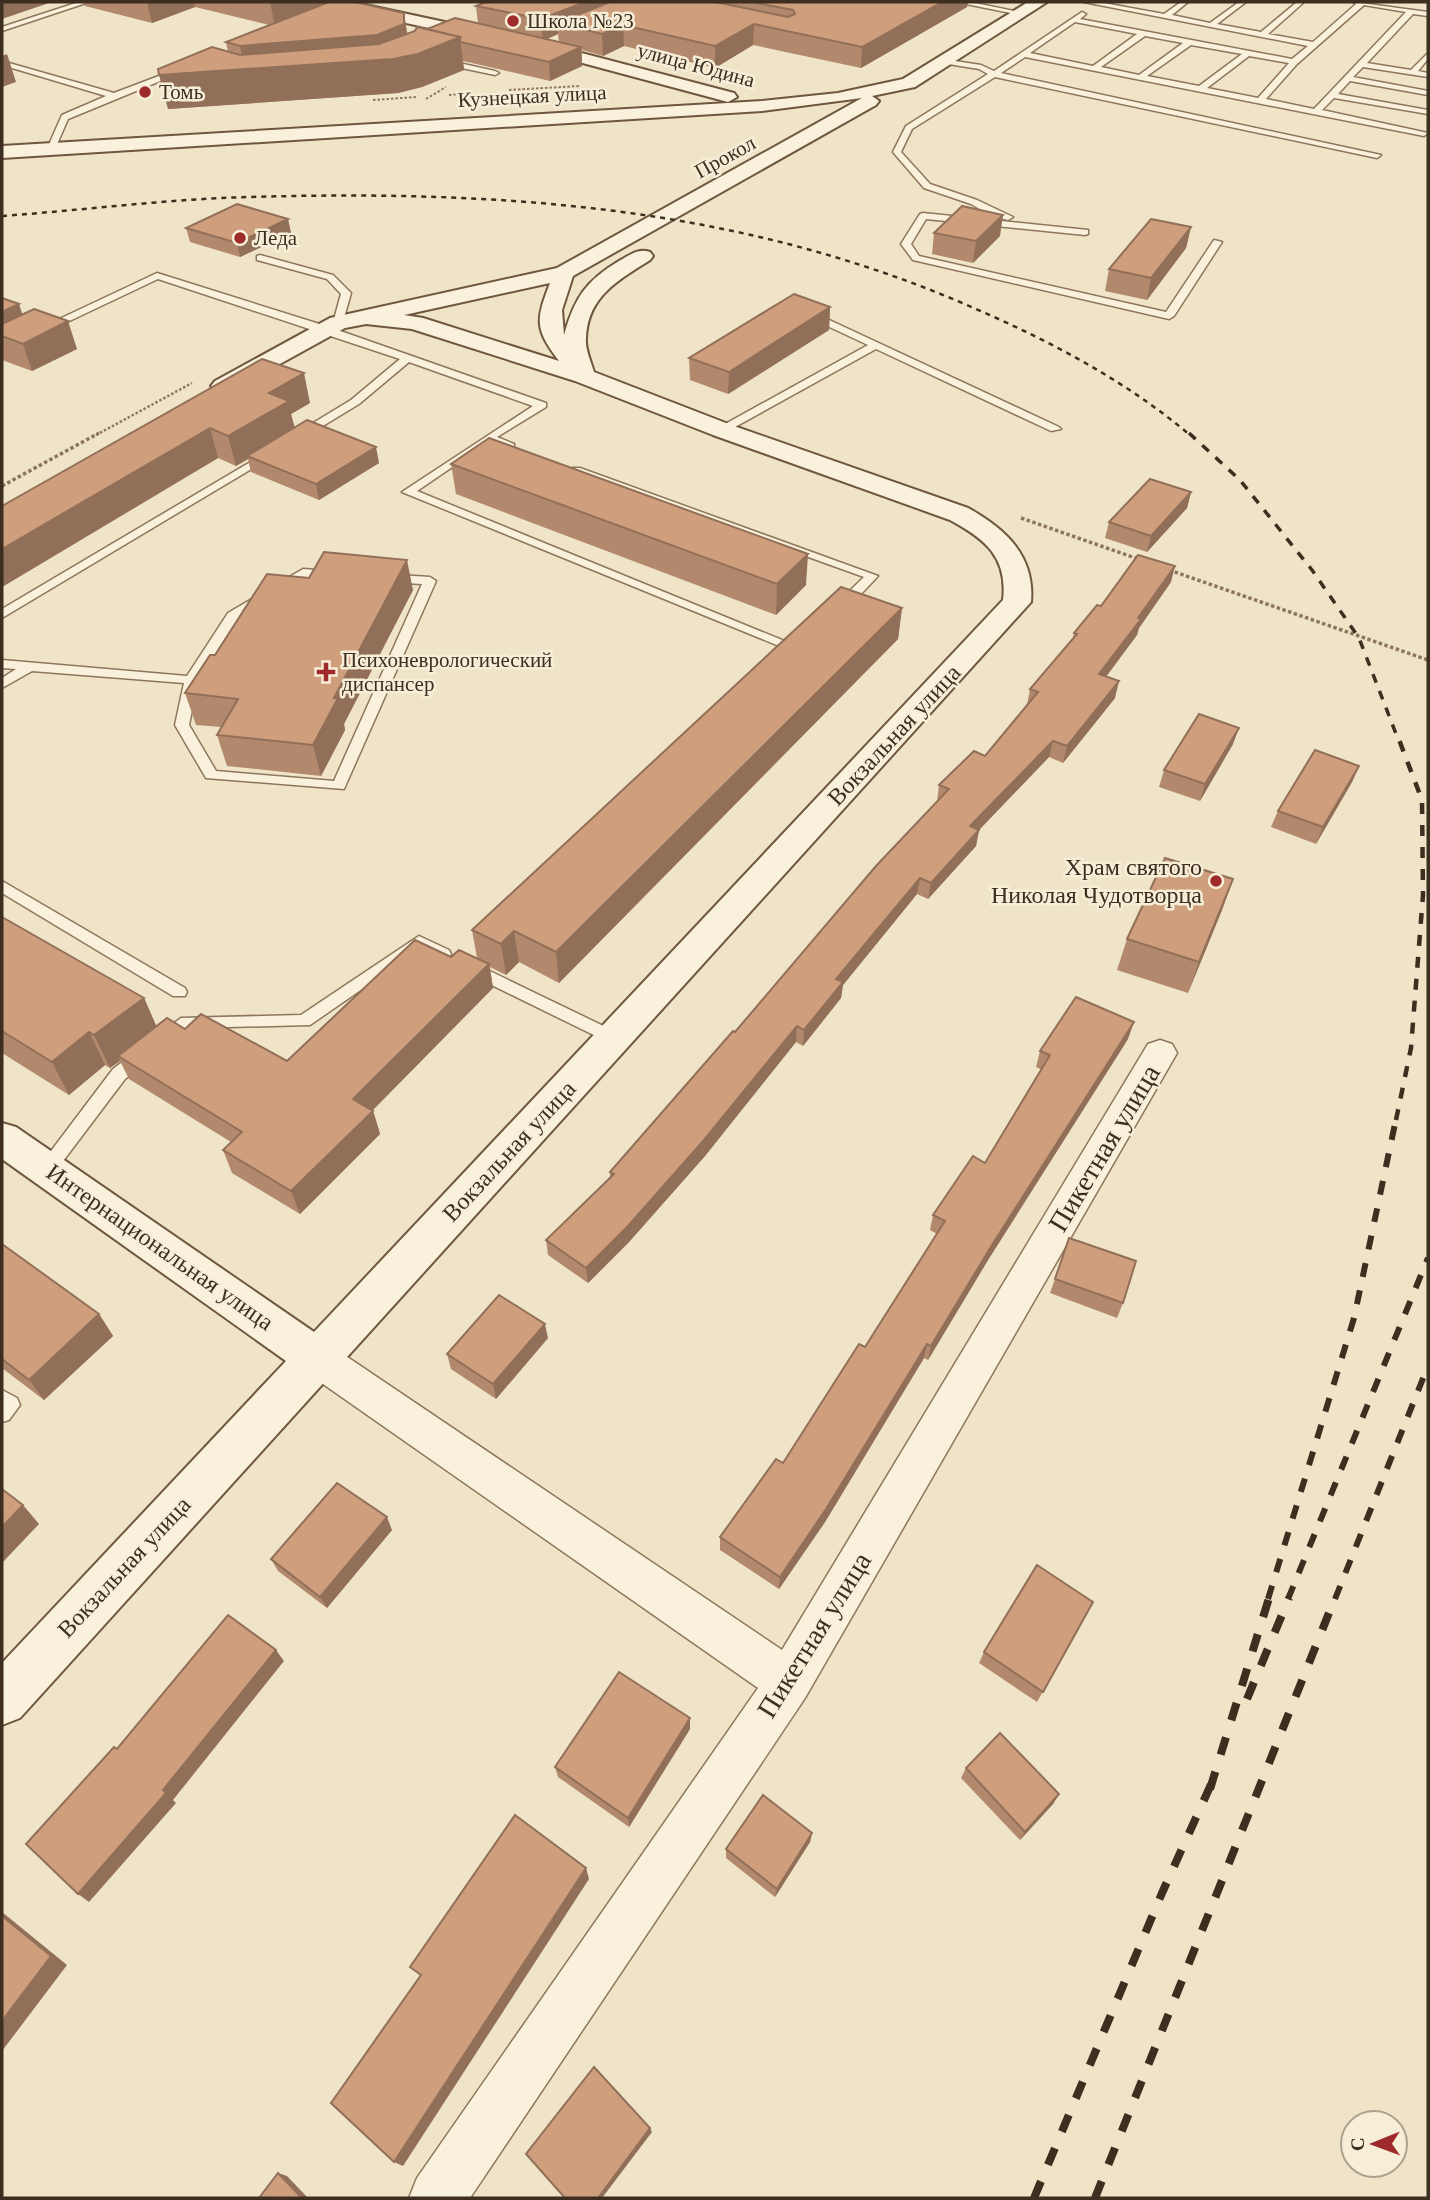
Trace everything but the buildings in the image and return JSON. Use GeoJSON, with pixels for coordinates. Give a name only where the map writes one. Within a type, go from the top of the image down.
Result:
{"type":"FeatureCollection","features":[{"type":"Feature","properties":{"kind":"main road","name":"улица Юдина"},"geometry":{"type":"LineString","coordinates":[[332,2],[362,12],[453,32],[544,45],[767,105]]}},
{"type":"Feature","properties":{"kind":"main road","name":"Кузнецкая улица"},"geometry":{"type":"LineString","coordinates":[[2,152],[838,99],[909,83],[1039,2]]}},
{"type":"Feature","properties":{"kind":"main road"},"geometry":{"type":"LineString","coordinates":[[782,173],[853,130],[891,103],[909,83]]}},
{"type":"Feature","properties":{"kind":"main road","name":"Прокол"},"geometry":{"type":"LineString","coordinates":[[370,318],[564,273],[863,104],[909,83]]}},
{"type":"Feature","properties":{"kind":"main road"},"geometry":{"type":"LineString","coordinates":[[767,105],[803,106],[823,111],[834,122]]}},
{"type":"Feature","properties":{"kind":"main road"},"geometry":{"type":"LineString","coordinates":[[583,376],[574,340],[582,310],[601,281],[661,245]]}},
{"type":"Feature","properties":{"kind":"main road"},"geometry":{"type":"LineString","coordinates":[[564,273],[551,310],[553,338],[583,376]]}},
{"type":"Feature","properties":{"kind":"main road"},"geometry":{"type":"LineString","coordinates":[[200,389],[331,326],[370,318],[415,323],[583,376],[722,430]]}},
{"type":"Feature","properties":{"kind":"main road","name":"Вокзальная улица"},"geometry":{"type":"LineString","coordinates":[[2,1700],[1017,602],[1020,588],[1017,567],[1007,550],[959,513],[722,430]]}},
{"type":"Feature","properties":{"kind":"main road","name":"Интернациональная улица"},"geometry":{"type":"LineString","coordinates":[[2,1138],[317,1358]]}},
{"type":"Feature","properties":{"kind":"street","name":"Пикетная улица"},"geometry":{"type":"LineString","coordinates":[[437,2198],[789,1682],[1160,1053]]}},
{"type":"Feature","properties":{"kind":"street"},"geometry":{"type":"LineString","coordinates":[[317,1358],[789,1682]]}},
{"type":"Feature","properties":{"kind":"lane"},"geometry":{"type":"LineString","coordinates":[[2,29],[85,2]]}},
{"type":"Feature","properties":{"kind":"lane"},"geometry":{"type":"LineString","coordinates":[[960,2],[1020,13]]}},
{"type":"Feature","properties":{"kind":"lane"},"geometry":{"type":"LineString","coordinates":[[1217,242],[1169,316],[916,258],[906,244],[923,216],[1085,232],[995,214],[974,202],[927,186],[897,152],[909,128],[994,74],[1095,2],[1312,44]]}},
{"type":"Feature","properties":{"kind":"lane"},"geometry":{"type":"LineString","coordinates":[[1165,17],[1185,2]]}},
{"type":"Feature","properties":{"kind":"lane"},"geometry":{"type":"LineString","coordinates":[[1211,25],[1243,2]]}},
{"type":"Feature","properties":{"kind":"lane"},"geometry":{"type":"LineString","coordinates":[[1262,35],[1301,2]]}},
{"type":"Feature","properties":{"kind":"lane"},"geometry":{"type":"LineString","coordinates":[[1260,101],[1312,44],[1359,2],[1428,14]]}},
{"type":"Feature","properties":{"kind":"lane"},"geometry":{"type":"LineString","coordinates":[[1316,112],[1411,11]]}},
{"type":"Feature","properties":{"kind":"lane"},"geometry":{"type":"LineString","coordinates":[[1073,20],[1294,62]]}},
{"type":"Feature","properties":{"kind":"lane"},"geometry":{"type":"LineString","coordinates":[[1095,68],[1144,33]]}},
{"type":"Feature","properties":{"kind":"lane"},"geometry":{"type":"LineString","coordinates":[[1141,77],[1189,42]]}},
{"type":"Feature","properties":{"kind":"lane"},"geometry":{"type":"LineString","coordinates":[[1201,89],[1248,53]]}},
{"type":"Feature","properties":{"kind":"lane"},"geometry":{"type":"LineString","coordinates":[[1023,54],[1424,133]]}},
{"type":"Feature","properties":{"kind":"lane"},"geometry":{"type":"LineString","coordinates":[[1412,73],[1428,55]]}},
{"type":"Feature","properties":{"kind":"lane"},"geometry":{"type":"LineString","coordinates":[[427,57],[495,73]]}},
{"type":"Feature","properties":{"kind":"lane"},"geometry":{"type":"LineString","coordinates":[[945,61],[981,67],[994,74],[1377,155]]}},
{"type":"Feature","properties":{"kind":"lane"},"geometry":{"type":"LineString","coordinates":[[2,63],[114,96]]}},
{"type":"Feature","properties":{"kind":"lane"},"geometry":{"type":"LineString","coordinates":[[1361,64],[1428,75]]}},
{"type":"Feature","properties":{"kind":"lane"},"geometry":{"type":"LineString","coordinates":[[51,149],[65,117],[189,67]]}},
{"type":"Feature","properties":{"kind":"lane"},"geometry":{"type":"LineString","coordinates":[[1348,78],[1428,93]]}},
{"type":"Feature","properties":{"kind":"lane"},"geometry":{"type":"LineString","coordinates":[[1331,95],[1428,112]]}},
{"type":"Feature","properties":{"kind":"lane"},"geometry":{"type":"LineString","coordinates":[[260,258],[330,277],[346,293],[331,326]]}},
{"type":"Feature","properties":{"kind":"lane"},"geometry":{"type":"LineString","coordinates":[[2,350],[157,276],[331,326],[407,358],[542,405],[408,492],[797,649]]}},
{"type":"Feature","properties":{"kind":"lane"},"geometry":{"type":"LineString","coordinates":[[810,314],[1055,429]]}},
{"type":"Feature","properties":{"kind":"lane"},"geometry":{"type":"LineString","coordinates":[[722,430],[875,345]]}},
{"type":"Feature","properties":{"kind":"lane"},"geometry":{"type":"LineString","coordinates":[[2,614],[355,402],[407,358]]}},
{"type":"Feature","properties":{"kind":"lane"},"geometry":{"type":"LineString","coordinates":[[488,438],[526,452]]}},
{"type":"Feature","properties":{"kind":"lane"},"geometry":{"type":"LineString","coordinates":[[565,466],[872,576],[825,622]]}},
{"type":"Feature","properties":{"kind":"lane"},"geometry":{"type":"LineString","coordinates":[[303,573],[430,581],[339,786],[211,775],[181,725],[191,680],[233,616],[303,573]]}},
{"type":"Feature","properties":{"kind":"lane"},"geometry":{"type":"LineString","coordinates":[[2,664],[191,680]]}},
{"type":"Feature","properties":{"kind":"lane"},"geometry":{"type":"LineString","coordinates":[[2,684],[31,665]]}},
{"type":"Feature","properties":{"kind":"lane"},"geometry":{"type":"LineString","coordinates":[[2,886],[179,992]]}},
{"type":"Feature","properties":{"kind":"lane"},"geometry":{"type":"LineString","coordinates":[[48,1168],[120,1074],[187,1022],[304,1021],[419,942],[466,959],[614,1038]]}},
{"type":"Feature","properties":{"kind":"lane"},"geometry":{"type":"LineString","coordinates":[[2,1399],[10,1405],[2,1413]]}},
{"type":"Feature","properties":{"kind":"path"},"geometry":{"type":"LineString","coordinates":[[2,486],[200,389]]}},
{"type":"Feature","properties":{"kind":"path"},"geometry":{"type":"LineString","coordinates":[[1021,518],[1145,562]]}},
{"type":"Feature","properties":{"kind":"path"},"geometry":{"type":"LineString","coordinates":[[1158,566],[1428,660]]}},
{"type":"Feature","properties":{"kind":"railway"},"geometry":{"type":"LineString","coordinates":[[2,216],[250,197],[432,197],[611,210],[699,224],[787,244],[874,269],[960,302],[1021,329],[1080,360],[1164,414],[1190,435]]}},
{"type":"Feature","properties":{"kind":"railway"},"geometry":{"type":"LineString","coordinates":[[1189,433],[1240,480],[1312,570],[1359,638],[1398,739]]}},
{"type":"Feature","properties":{"kind":"railway"},"geometry":{"type":"LineString","coordinates":[[1396,1120],[1411,1048],[1423,895],[1422,800],[1398,737]]}},
{"type":"Feature","properties":{"kind":"railway"},"geometry":{"type":"LineString","coordinates":[[1268,1599],[1354,1318],[1396,1119]]}},
{"type":"Feature","properties":{"kind":"railway"},"geometry":{"type":"LineString","coordinates":[[1288,1599],[1428,1258]]}},
{"type":"Feature","properties":{"kind":"railway"},"geometry":{"type":"LineString","coordinates":[[1335,1599],[1428,1366]]}},
{"type":"Feature","properties":{"kind":"railway"},"geometry":{"type":"LineString","coordinates":[[1212,1782],[1269,1598]]}},
{"type":"Feature","properties":{"kind":"railway"},"geometry":{"type":"LineString","coordinates":[[1247,1699],[1289,1598]]}},
{"type":"Feature","properties":{"kind":"railway"},"geometry":{"type":"LineString","coordinates":[[1095,2198],[1335,1598]]}},
{"type":"Feature","properties":{"kind":"railway"},"geometry":{"type":"LineString","coordinates":[[1034,2198],[1162,1893],[1212,1782]]}},
{"type":"Feature","properties":{"kind":"railway"},"geometry":{"type":"LineString","coordinates":[[1210,1789],[1212,1782]]}},
{"type":"Feature","properties":{"kind":"place","name":"Школа №23"},"geometry":{"type":"Point","coordinates":[513,21]}},
{"type":"Feature","properties":{"kind":"place","name":"Томь"},"geometry":{"type":"Point","coordinates":[145,92]}},
{"type":"Feature","properties":{"kind":"place","name":"Леда"},"geometry":{"type":"Point","coordinates":[240,238]}},
{"type":"Feature","properties":{"kind":"place","name":"Психоневрологический диспансер"},"geometry":{"type":"Point","coordinates":[326,672]}},
{"type":"Feature","properties":{"kind":"place","name":"Храм святого Николая Чудотворца"},"geometry":{"type":"Point","coordinates":[1216,881]}}]}
